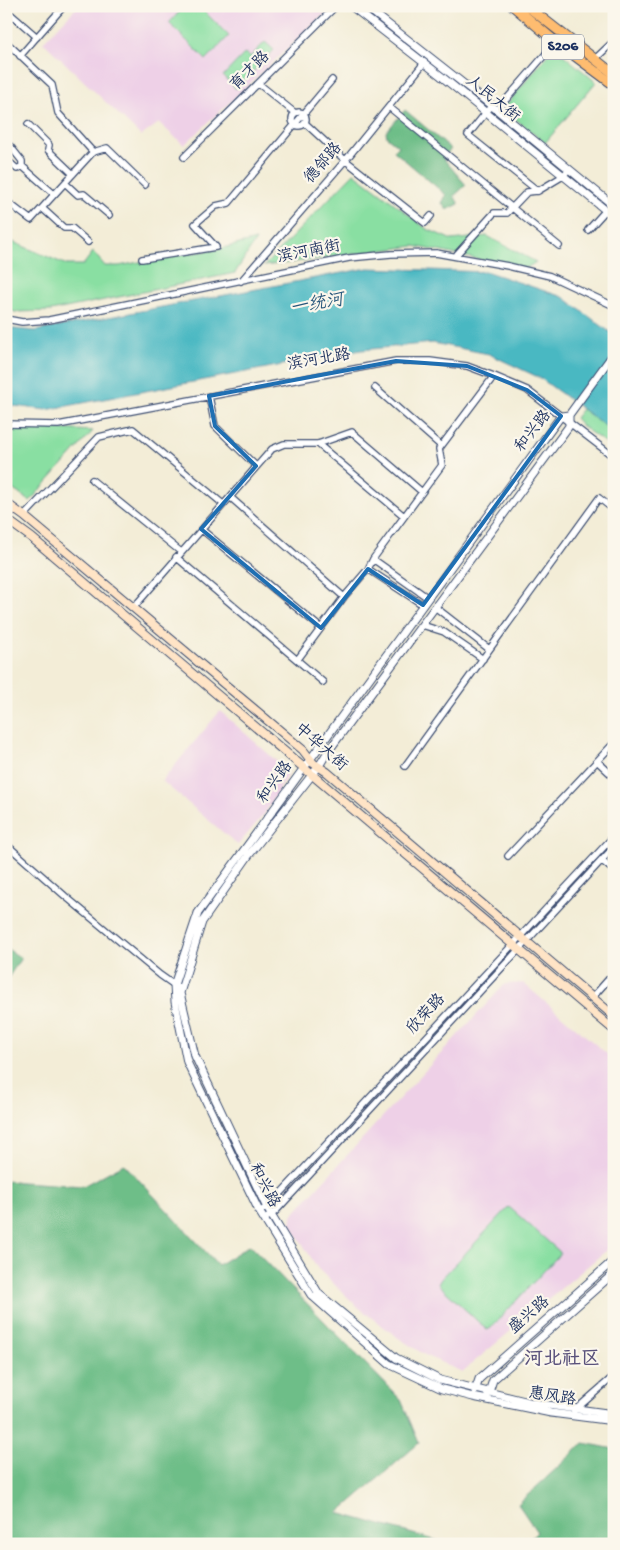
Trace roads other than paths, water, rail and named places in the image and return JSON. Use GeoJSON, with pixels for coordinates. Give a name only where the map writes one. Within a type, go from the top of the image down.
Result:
{"type":"FeatureCollection","features":[{"type":"Feature","properties":{"kind":"main road","name":"S206"},"geometry":{"type":"LineString","coordinates":[[513,6],[556,42],[614,86]]}},
{"type":"Feature","properties":{"kind":"main road","name":"S206"},"geometry":{"type":"LineString","coordinates":[[527,6],[614,74]]}},
{"type":"Feature","properties":{"kind":"main road","name":"中华大街"},"geometry":{"type":"LineString","coordinates":[[6,504],[24,516],[134,607],[303,750],[313,763],[319,766],[614,1016]]}},
{"type":"Feature","properties":{"kind":"main road","name":"中华大街"},"geometry":{"type":"LineString","coordinates":[[6,519],[32,538],[614,1030]]}},
{"type":"Feature","properties":{"kind":"street","name":"育才路"},"geometry":{"type":"LineString","coordinates":[[184,157],[336,6]]}},
{"type":"Feature","properties":{"kind":"street","name":"人民大街"},"geometry":{"type":"LineString","coordinates":[[351,6],[614,217]]}},
{"type":"Feature","properties":{"kind":"street","name":"人民大街"},"geometry":{"type":"LineString","coordinates":[[365,6],[614,206]]}},
{"type":"Feature","properties":{"kind":"street"},"geometry":{"type":"LineString","coordinates":[[20,56],[62,7]]}},
{"type":"Feature","properties":{"kind":"street"},"geometry":{"type":"LineString","coordinates":[[6,10],[37,37]]}},
{"type":"Feature","properties":{"kind":"street"},"geometry":{"type":"LineString","coordinates":[[594,59],[614,41]]}},
{"type":"Feature","properties":{"kind":"street"},"geometry":{"type":"LineString","coordinates":[[6,42],[52,85],[58,113],[93,152]]}},
{"type":"Feature","properties":{"kind":"street"},"geometry":{"type":"LineString","coordinates":[[538,191],[468,135],[485,112],[494,108],[556,42]]}},
{"type":"Feature","properties":{"kind":"street","name":"德邻路"},"geometry":{"type":"LineString","coordinates":[[241,281],[345,160],[424,63]]}},
{"type":"Feature","properties":{"kind":"street"},"geometry":{"type":"LineString","coordinates":[[142,259],[216,248],[195,224],[216,206],[229,204],[332,80]]}},
{"type":"Feature","properties":{"kind":"street"},"geometry":{"type":"LineString","coordinates":[[259,84],[295,113],[300,112],[304,114]]}},
{"type":"Feature","properties":{"kind":"street"},"geometry":{"type":"LineString","coordinates":[[389,107],[559,246]]}},
{"type":"Feature","properties":{"kind":"street"},"geometry":{"type":"LineString","coordinates":[[295,113],[292,118],[295,125]]}},
{"type":"Feature","properties":{"kind":"street"},"geometry":{"type":"LineString","coordinates":[[304,114],[306,116],[306,123],[345,160],[425,222],[431,216]]}},
{"type":"Feature","properties":{"kind":"street"},"geometry":{"type":"LineString","coordinates":[[295,125],[300,126],[306,123]]}},
{"type":"Feature","properties":{"kind":"street"},"geometry":{"type":"LineString","coordinates":[[28,124],[49,145],[48,150],[73,174]]}},
{"type":"Feature","properties":{"kind":"street"},"geometry":{"type":"LineString","coordinates":[[10,146],[22,161],[22,166],[54,194]]}},
{"type":"Feature","properties":{"kind":"street"},"geometry":{"type":"LineString","coordinates":[[6,200],[30,220],[93,152],[107,148],[145,185]]}},
{"type":"Feature","properties":{"kind":"street"},"geometry":{"type":"LineString","coordinates":[[6,159],[16,169],[22,166]]}},
{"type":"Feature","properties":{"kind":"street"},"geometry":{"type":"LineString","coordinates":[[457,254],[494,213],[507,214],[527,192],[538,191],[563,176],[569,169]]}},
{"type":"Feature","properties":{"kind":"street"},"geometry":{"type":"LineString","coordinates":[[65,183],[78,194],[84,194],[109,215]]}},
{"type":"Feature","properties":{"kind":"street"},"geometry":{"type":"LineString","coordinates":[[42,208],[64,228],[72,228],[88,242]]}},
{"type":"Feature","properties":{"kind":"street"},"geometry":{"type":"LineString","coordinates":[[588,230],[606,210]]}},
{"type":"Feature","properties":{"kind":"street","name":"滨河南街"},"geometry":{"type":"LineString","coordinates":[[6,319],[22,322],[49,320],[349,258],[436,252],[550,276],[614,306]]}},
{"type":"Feature","properties":{"kind":"street"},"geometry":{"type":"LineString","coordinates":[[565,415],[614,353]]}},
{"type":"Feature","properties":{"kind":"street","name":"滨河北路"},"geometry":{"type":"LineString","coordinates":[[6,424],[58,425],[396,361],[430,361],[467,366],[527,390],[565,415]]}},
{"type":"Feature","properties":{"kind":"street"},"geometry":{"type":"LineString","coordinates":[[298,660],[344,597],[368,569],[373,558],[442,465],[439,449],[494,376]]}},
{"type":"Feature","properties":{"kind":"street"},"geometry":{"type":"LineString","coordinates":[[375,388],[441,446]]}},
{"type":"Feature","properties":{"kind":"street"},"geometry":{"type":"LineString","coordinates":[[209,396],[215,426],[256,466]]}},
{"type":"Feature","properties":{"kind":"street","name":"和兴路"},"geometry":{"type":"LineString","coordinates":[[486,1400],[442,1389],[389,1364],[311,1295],[268,1218],[267,1208],[195,1056],[180,993],[202,922],[249,855],[319,766],[569,426],[570,423],[565,415],[428,598],[198,913],[174,985],[174,1002],[187,1062],[259,1211],[268,1218],[319,1294],[396,1358],[440,1380],[573,1412]]}},
{"type":"Feature","properties":{"kind":"street"},"geometry":{"type":"LineString","coordinates":[[570,423],[614,456]]}},
{"type":"Feature","properties":{"kind":"street"},"geometry":{"type":"LineString","coordinates":[[24,516],[99,437],[133,429],[223,504]]}},
{"type":"Feature","properties":{"kind":"street"},"geometry":{"type":"LineString","coordinates":[[134,607],[256,466],[272,449],[284,444],[318,444],[352,432],[422,492]]}},
{"type":"Feature","properties":{"kind":"street"},"geometry":{"type":"LineString","coordinates":[[318,444],[404,516]]}},
{"type":"Feature","properties":{"kind":"street"},"geometry":{"type":"LineString","coordinates":[[92,480],[323,682]]}},
{"type":"Feature","properties":{"kind":"street"},"geometry":{"type":"LineString","coordinates":[[230,497],[344,597]]}},
{"type":"Feature","properties":{"kind":"street"},"geometry":{"type":"LineString","coordinates":[[404,766],[599,498],[614,510]]}},
{"type":"Feature","properties":{"kind":"street"},"geometry":{"type":"LineString","coordinates":[[201,529],[321,628]]}},
{"type":"Feature","properties":{"kind":"street"},"geometry":{"type":"LineString","coordinates":[[373,558],[428,598]]}},
{"type":"Feature","properties":{"kind":"street"},"geometry":{"type":"LineString","coordinates":[[368,569],[423,605]]}},
{"type":"Feature","properties":{"kind":"street"},"geometry":{"type":"LineString","coordinates":[[435,607],[489,649]]}},
{"type":"Feature","properties":{"kind":"street"},"geometry":{"type":"LineString","coordinates":[[422,625],[444,632],[482,659]]}},
{"type":"Feature","properties":{"kind":"street"},"geometry":{"type":"LineString","coordinates":[[508,856],[613,745]]}},
{"type":"Feature","properties":{"kind":"street"},"geometry":{"type":"LineString","coordinates":[[597,761],[614,777]]}},
{"type":"Feature","properties":{"kind":"street","name":"欣荣路"},"geometry":{"type":"LineString","coordinates":[[268,1218],[516,947],[614,836]]}},
{"type":"Feature","properties":{"kind":"street"},"geometry":{"type":"LineString","coordinates":[[6,844],[65,896],[160,975],[181,990]]}},
{"type":"Feature","properties":{"kind":"street","name":"欣荣路"},"geometry":{"type":"LineString","coordinates":[[522,939],[614,847]]}},
{"type":"Feature","properties":{"kind":"street"},"geometry":{"type":"LineString","coordinates":[[601,860],[614,871]]}},
{"type":"Feature","properties":{"kind":"street","name":"欣荣路"},"geometry":{"type":"LineString","coordinates":[[259,1211],[267,1208],[516,947]]}},
{"type":"Feature","properties":{"kind":"street"},"geometry":{"type":"LineString","coordinates":[[592,998],[614,973]]}},
{"type":"Feature","properties":{"kind":"street","name":"盛兴路"},"geometry":{"type":"LineString","coordinates":[[473,1397],[479,1379],[614,1260]]}},
{"type":"Feature","properties":{"kind":"street","name":"盛兴路"},"geometry":{"type":"LineString","coordinates":[[486,1400],[493,1380],[614,1273]]}},
{"type":"Feature","properties":{"kind":"street"},"geometry":{"type":"LineString","coordinates":[[573,1412],[614,1376]]}},
{"type":"Feature","properties":{"kind":"street","name":"惠风路"},"geometry":{"type":"LineString","coordinates":[[486,1400],[573,1412],[614,1421]]}},
{"type":"Feature","properties":{"kind":"street"},"geometry":{"type":"LineString","coordinates":[[573,1412],[614,1414]]}},
{"type":"Feature","properties":{"kind":"water","name":"一统河"},"geometry":{"type":"Polygon","coordinates":[[[368,268],[488,272],[563,297],[614,335],[614,432],[540,378],[489,354],[433,343],[361,350],[46,410],[6,405],[6,328],[35,331],[368,268]]]}},
{"type":"Feature","properties":{"kind":"district","name":"河北社区"},"geometry":{"type":"Point","coordinates":[562,1360]}}]}
